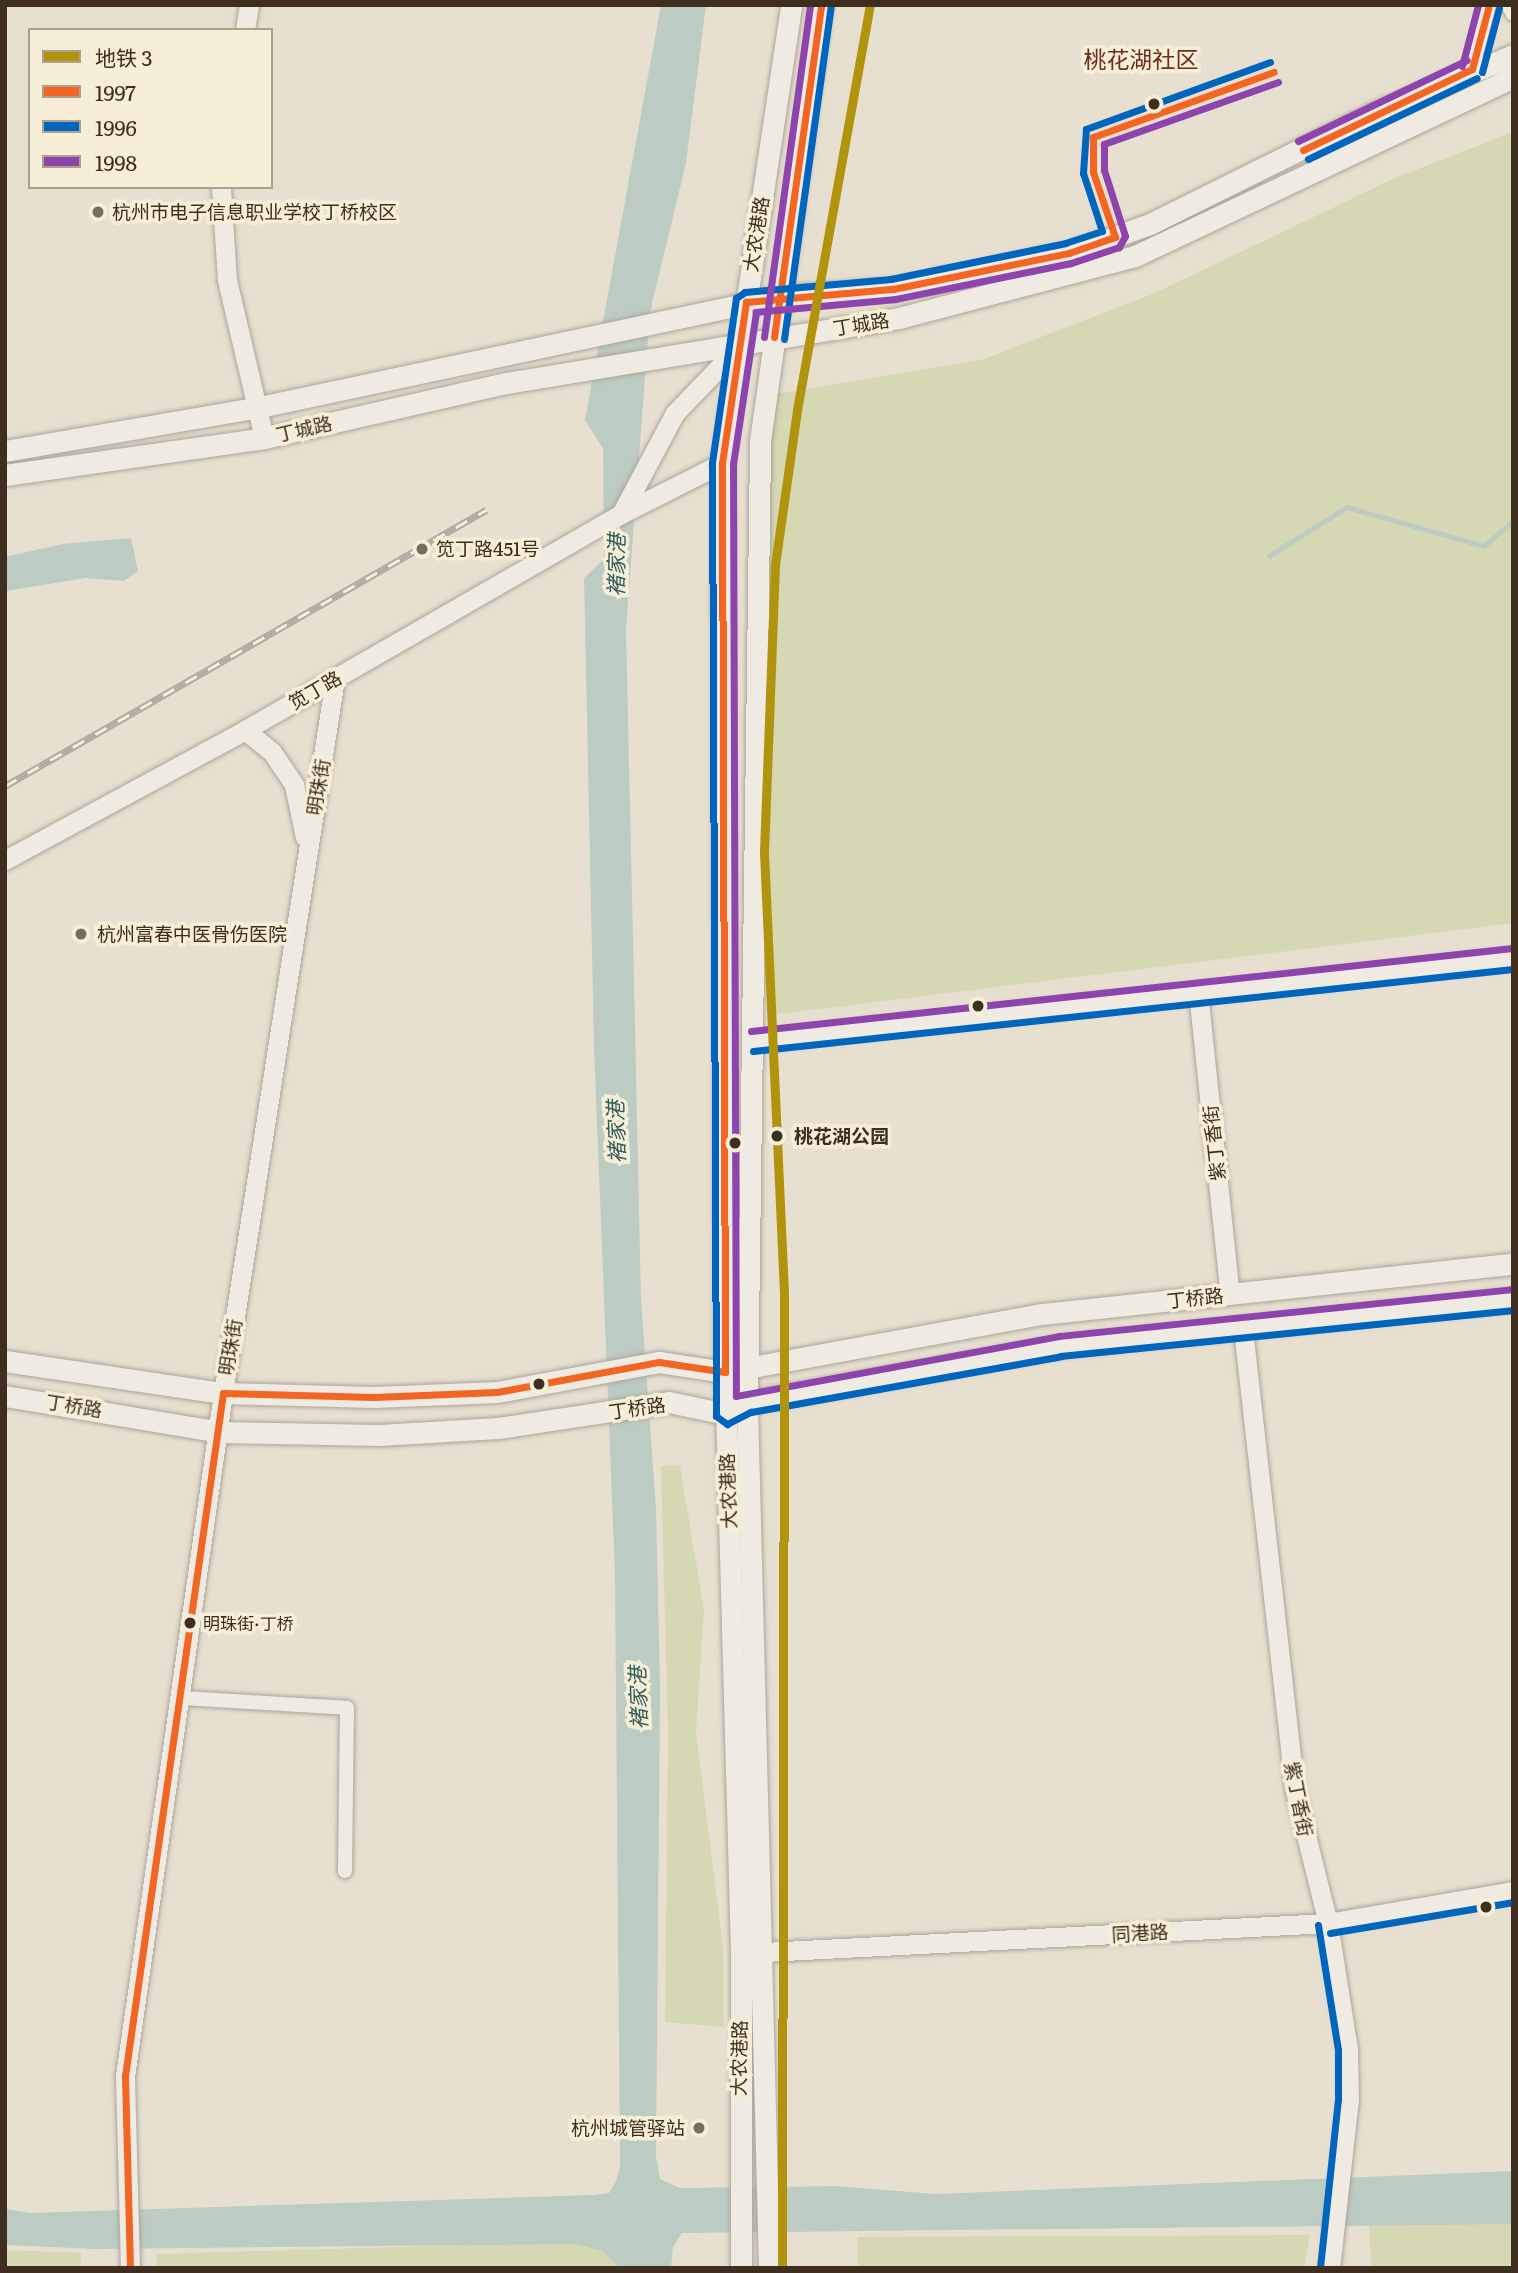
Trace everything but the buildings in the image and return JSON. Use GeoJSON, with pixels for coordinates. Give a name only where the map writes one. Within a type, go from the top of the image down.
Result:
{"type":"FeatureCollection","features":[{"type":"Feature","properties":{"kind":"main road","name":"大农港路"},"geometry":{"type":"LineString","coordinates":[[741,2264],[738,2186],[741,1952],[725,1372],[722,463],[743,342],[746,302],[791,5]]}},
{"type":"Feature","properties":{"kind":"main road","name":"大农港路"},"geometry":{"type":"LineString","coordinates":[[769,2267],[764,1952],[747,1402],[760,441],[821,5]]}},
{"type":"Feature","properties":{"kind":"main road","name":"丁城路"},"geometry":{"type":"LineString","coordinates":[[5,452],[255,408],[746,302],[781,296],[893,289],[1069,253],[1150,225],[1472,69],[1513,55]]}},
{"type":"Feature","properties":{"kind":"main road","name":"丁城路"},"geometry":{"type":"LineString","coordinates":[[5,475],[264,438],[507,383],[584,373],[743,342],[899,318],[1135,256],[1513,77]]}},
{"type":"Feature","properties":{"kind":"main road","name":"丁桥路"},"geometry":{"type":"LineString","coordinates":[[5,1361],[223,1393],[374,1397],[497,1392],[659,1362],[725,1372],[747,1364],[1042,1314],[1513,1264]]}},
{"type":"Feature","properties":{"kind":"main road","name":"丁桥路"},"geometry":{"type":"LineString","coordinates":[[5,1396],[220,1432],[379,1435],[498,1428],[669,1402],[726,1413],[747,1402],[1060,1346],[1513,1299]]}},
{"type":"Feature","properties":{"kind":"street"},"geometry":{"type":"LineString","coordinates":[[245,28],[249,5]]}},
{"type":"Feature","properties":{"kind":"street"},"geometry":{"type":"LineString","coordinates":[[1472,69],[1489,5]]}},
{"type":"Feature","properties":{"kind":"street"},"geometry":{"type":"LineString","coordinates":[[1508,5],[1513,14]]}},
{"type":"Feature","properties":{"kind":"street"},"geometry":{"type":"LineString","coordinates":[[221,189],[227,280],[264,438]]}},
{"type":"Feature","properties":{"kind":"street"},"geometry":{"type":"LineString","coordinates":[[621,514],[675,413],[743,342]]}},
{"type":"Feature","properties":{"kind":"street","name":"笕丁路"},"geometry":{"type":"LineString","coordinates":[[5,860],[245,730],[621,514],[722,463]]}},
{"type":"Feature","properties":{"kind":"street","name":"明珠街"},"geometry":{"type":"LineString","coordinates":[[130,2264],[125,2076],[220,1432],[223,1393],[335,679]]}},
{"type":"Feature","properties":{"kind":"street"},"geometry":{"type":"LineString","coordinates":[[245,730],[272,752],[294,785],[304,822],[306,869]]}},
{"type":"Feature","properties":{"kind":"street"},"geometry":{"type":"LineString","coordinates":[[752,1041],[1513,958]]}},
{"type":"Feature","properties":{"kind":"street","name":"紫丁香街"},"geometry":{"type":"LineString","coordinates":[[1198,992],[1230,1294]]}},
{"type":"Feature","properties":{"kind":"street","name":"紫丁香街"},"geometry":{"type":"LineString","coordinates":[[1243,1329],[1294,1791],[1328,1923],[1348,2049],[1349,2099],[1330,2268]]}},
{"type":"Feature","properties":{"kind":"street"},"geometry":{"type":"LineString","coordinates":[[181,1698],[347,1707],[345,1871]]}},
{"type":"Feature","properties":{"kind":"street","name":"同港路"},"geometry":{"type":"LineString","coordinates":[[764,1952],[1328,1923],[1513,1891]]}},
{"type":"Feature","properties":{"kind":"green space"},"geometry":{"type":"Polygon","coordinates":[[[1513,132],[1513,923],[771,1015],[766,396],[984,359],[1155,293],[1395,178],[1513,132]]]}},
{"type":"Feature","properties":{"kind":"green space"},"geometry":{"type":"Polygon","coordinates":[[[661,1466],[680,1466],[704,1610],[696,1732],[723,1947],[724,2027],[665,2022],[668,1733],[661,1466]]]}},
{"type":"Feature","properties":{"kind":"green space"},"geometry":{"type":"Polygon","coordinates":[[[1513,2221],[1513,2268],[1374,2268],[1371,2263],[1369,2226],[1513,2221]]]}},
{"type":"Feature","properties":{"kind":"green space"},"geometry":{"type":"Polygon","coordinates":[[[1310,2235],[1304,2268],[858,2268],[857,2237],[1310,2235]]]}},
{"type":"Feature","properties":{"kind":"green space"},"geometry":{"type":"Polygon","coordinates":[[[605,2241],[619,2266],[157,2268],[156,2254],[605,2241]]]}},
{"type":"Feature","properties":{"kind":"green space"},"geometry":{"type":"Polygon","coordinates":[[[5,2250],[81,2253],[81,2268],[5,2268],[5,2250]]]}},
{"type":"Feature","properties":{"kind":"water","name":"褚家港"},"geometry":{"type":"Polygon","coordinates":[[[661,5],[706,5],[686,163],[650,312],[626,628],[641,1298],[656,1509],[660,1690],[656,2156],[660,2179],[680,2188],[836,2186],[936,2194],[1513,2171],[1513,2224],[682,2233],[673,2247],[671,2268],[620,2268],[602,2251],[576,2244],[97,2249],[5,2245],[5,2209],[30,2213],[593,2195],[609,2193],[616,2181],[620,2166],[615,1574],[594,1047],[584,578],[604,559],[603,449],[585,420],[661,5]]]}},
{"type":"Feature","properties":{"kind":"water"},"geometry":{"type":"Polygon","coordinates":[[[131,538],[138,571],[124,581],[86,578],[5,591],[5,557],[63,544],[131,538]]]}},
{"type":"Feature","properties":{"kind":"waterway"},"geometry":{"type":"LineString","coordinates":[[1269,556],[1347,507],[1484,546],[1513,521]]}},
{"type":"Feature","properties":{"kind":"railway"},"geometry":{"type":"LineString","coordinates":[[5,786],[486,510]]}},
{"type":"Feature","properties":{"kind":"metro line","name":"3"},"geometry":{"type":"LineString","coordinates":[[782,2268],[784,1293],[764,851],[775,565],[797,410],[870,5]]}},
{"type":"Feature","properties":{"kind":"transit line","name":"1998"},"geometry":{"type":"LineString","coordinates":[[764,337],[810,5]]}},
{"type":"Feature","properties":{"kind":"transit line","name":"1997"},"geometry":{"type":"LineString","coordinates":[[774,337],[821,5]]}},
{"type":"Feature","properties":{"kind":"transit line","name":"1998"},"geometry":{"type":"LineString","coordinates":[[1462,66],[1478,5]]}},
{"type":"Feature","properties":{"kind":"transit line","name":"1997"},"geometry":{"type":"LineString","coordinates":[[1472,69],[1489,5]]}},
{"type":"Feature","properties":{"kind":"transit line","name":"1996"},"geometry":{"type":"LineString","coordinates":[[784,339],[831,6]]}},
{"type":"Feature","properties":{"kind":"transit line","name":"1996"},"geometry":{"type":"LineString","coordinates":[[1482,72],[1499,8]]}},
{"type":"Feature","properties":{"kind":"transit line","name":"1998"},"geometry":{"type":"LineString","coordinates":[[1298,141],[1467,60]]}},
{"type":"Feature","properties":{"kind":"transit line","name":"1996"},"geometry":{"type":"LineString","coordinates":[[1270,62],[1086,129],[1083,173],[1102,231],[1066,243],[891,279],[745,292],[736,298],[712,463],[716,1416],[727,1424],[751,1412],[1061,1356],[1513,1310]]}},
{"type":"Feature","properties":{"kind":"transit line","name":"1997"},"geometry":{"type":"LineString","coordinates":[[1303,150],[1472,69]]}},
{"type":"Feature","properties":{"kind":"transit line","name":"1997"},"geometry":{"type":"LineString","coordinates":[[130,2268],[125,2076],[223,1393],[374,1397],[497,1392],[659,1362],[725,1372],[722,463],[746,302],[893,289],[1069,253],[1115,237],[1093,172],[1093,137],[1274,72]]}},
{"type":"Feature","properties":{"kind":"transit line","name":"1996"},"geometry":{"type":"LineString","coordinates":[[1308,159],[1477,78]]}},
{"type":"Feature","properties":{"kind":"transit line","name":"1998"},"geometry":{"type":"LineString","coordinates":[[1278,82],[1104,144],[1104,170],[1125,236],[1119,247],[1071,263],[895,299],[756,312],[733,464],[736,1396],[1059,1336],[1512,1289]]}},
{"type":"Feature","properties":{"kind":"transit line","name":"1998"},"geometry":{"type":"LineString","coordinates":[[751,1031],[1512,948]]}},
{"type":"Feature","properties":{"kind":"transit line","name":"1996"},"geometry":{"type":"LineString","coordinates":[[753,1051],[1513,969]]}},
{"type":"Feature","properties":{"kind":"transit line","name":"1996"},"geometry":{"type":"LineString","coordinates":[[1330,1933],[1513,1902]]}},
{"type":"Feature","properties":{"kind":"transit line","name":"1996"},"geometry":{"type":"LineString","coordinates":[[1318,1925],[1338,2050],[1338,2099],[1320,2267]]}},
{"type":"Feature","properties":{"kind":"place","name":"杭州市电子信息职业学校丁桥校区"},"geometry":{"type":"Point","coordinates":[98,212]}},
{"type":"Feature","properties":{"kind":"place","name":"笕丁路451号"},"geometry":{"type":"Point","coordinates":[422,549]}},
{"type":"Feature","properties":{"kind":"place","name":"杭州富春中医骨伤医院"},"geometry":{"type":"Point","coordinates":[81,934]}},
{"type":"Feature","properties":{"kind":"place","name":"桃花湖公园"},"geometry":{"type":"Point","coordinates":[777,1136]}},
{"type":"Feature","properties":{"kind":"place","name":"明珠街·丁桥"},"geometry":{"type":"Point","coordinates":[190,1623]}},
{"type":"Feature","properties":{"kind":"place","name":"杭州城管驿站"},"geometry":{"type":"Point","coordinates":[699,2128]}},
{"type":"Feature","properties":{"kind":"district","name":"桃花湖社区"},"geometry":{"type":"Point","coordinates":[1141,58]}}]}
